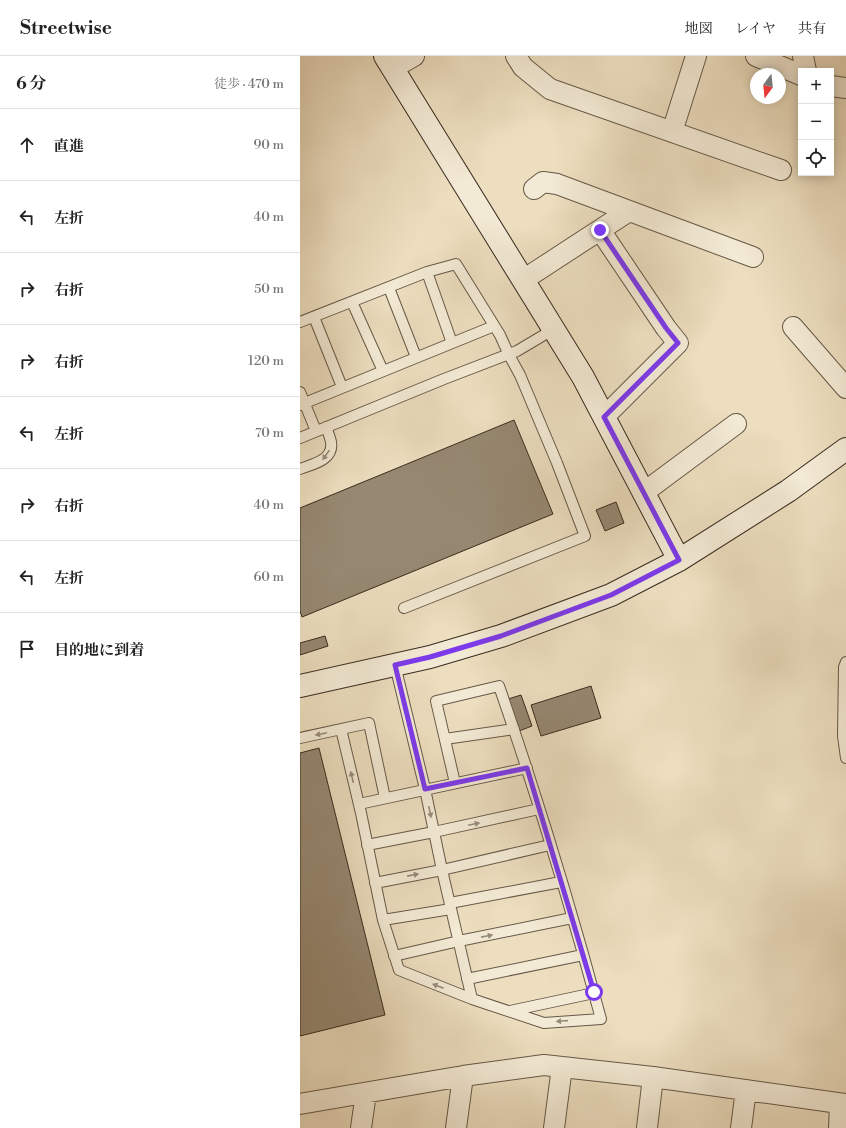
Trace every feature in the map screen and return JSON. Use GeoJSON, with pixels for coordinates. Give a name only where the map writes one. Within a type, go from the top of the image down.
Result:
{"type":"FeatureCollection","features":[{"type":"Feature","properties":{"kind":"street"},"geometry":{"type":"LineString","coordinates":[[414,56],[389,62],[583,378],[679,560]]}},
{"type":"Feature","properties":{"kind":"street"},"geometry":{"type":"LineString","coordinates":[[516,56],[523,67],[550,89],[781,170]]}},
{"type":"Feature","properties":{"kind":"street"},"geometry":{"type":"LineString","coordinates":[[672,132],[696,56]]}},
{"type":"Feature","properties":{"kind":"street"},"geometry":{"type":"LineString","coordinates":[[756,56],[798,73]]}},
{"type":"Feature","properties":{"kind":"street"},"geometry":{"type":"LineString","coordinates":[[803,56],[805,68]]}},
{"type":"Feature","properties":{"kind":"street"},"geometry":{"type":"LineString","coordinates":[[834,86],[846,88]]}},
{"type":"Feature","properties":{"kind":"street"},"geometry":{"type":"LineString","coordinates":[[534,189],[543,182],[557,184],[753,257]]}},
{"type":"Feature","properties":{"kind":"street"},"geometry":{"type":"LineString","coordinates":[[523,280],[629,211]]}},
{"type":"Feature","properties":{"kind":"street"},"geometry":{"type":"LineString","coordinates":[[600,230],[666,328],[678,343],[604,417]]}},
{"type":"Feature","properties":{"kind":"street"},"geometry":{"type":"LineString","coordinates":[[793,327],[846,388]]}},
{"type":"Feature","properties":{"kind":"street"},"geometry":{"type":"LineString","coordinates":[[644,493],[736,424]]}},
{"type":"Feature","properties":{"kind":"street"},"geometry":{"type":"LineString","coordinates":[[300,686],[396,672],[430,657],[501,636],[611,595],[679,560],[788,491],[846,449]]}},
{"type":"Feature","properties":{"kind":"street"},"geometry":{"type":"LineString","coordinates":[[300,1104],[463,1076],[544,1065],[653,1077],[843,1104],[839,1128]]}},
{"type":"Feature","properties":{"kind":"street"},"geometry":{"type":"LineString","coordinates":[[554,1128],[562,1067]]}},
{"type":"Feature","properties":{"kind":"street"},"geometry":{"type":"LineString","coordinates":[[456,1128],[463,1076]]}},
{"type":"Feature","properties":{"kind":"street"},"geometry":{"type":"LineString","coordinates":[[647,1128],[653,1077]]}},
{"type":"Feature","properties":{"kind":"street"},"geometry":{"type":"LineString","coordinates":[[741,1128],[746,1090]]}},
{"type":"Feature","properties":{"kind":"street"},"geometry":{"type":"LineString","coordinates":[[361,1128],[366,1093]]}},
{"type":"Feature","properties":{"kind":"lane"},"geometry":{"type":"LineString","coordinates":[[300,322],[427,272],[456,264],[494,326],[520,375],[585,536],[404,608]]}},
{"type":"Feature","properties":{"kind":"lane"},"geometry":{"type":"LineString","coordinates":[[427,272],[452,343]]}},
{"type":"Feature","properties":{"kind":"lane"},"geometry":{"type":"LineString","coordinates":[[389,288],[416,357]]}},
{"type":"Feature","properties":{"kind":"lane"},"geometry":{"type":"LineString","coordinates":[[352,302],[383,371]]}},
{"type":"Feature","properties":{"kind":"lane"},"geometry":{"type":"LineString","coordinates":[[314,317],[342,387]]}},
{"type":"Feature","properties":{"kind":"lane"},"geometry":{"type":"LineString","coordinates":[[302,404],[494,326]]}},
{"type":"Feature","properties":{"kind":"lane"},"geometry":{"type":"LineString","coordinates":[[300,438],[444,379],[509,355],[554,329]]}},
{"type":"Feature","properties":{"kind":"lane"},"geometry":{"type":"LineString","coordinates":[[300,392],[302,404],[316,431]]}},
{"type":"Feature","properties":{"kind":"lane"},"geometry":{"type":"LineString","coordinates":[[300,469],[323,461],[330,453],[332,444],[326,427]]}},
{"type":"Feature","properties":{"kind":"lane"},"geometry":{"type":"LineString","coordinates":[[846,662],[844,667],[843,736],[846,758]]}},
{"type":"Feature","properties":{"kind":"lane"},"geometry":{"type":"LineString","coordinates":[[396,672],[425,789],[472,999]]}},
{"type":"Feature","properties":{"kind":"lane"},"geometry":{"type":"LineString","coordinates":[[341,729],[359,804],[382,920],[399,970],[472,999],[544,1023],[601,1019],[527,768],[499,686],[436,701],[455,783]]}},
{"type":"Feature","properties":{"kind":"lane"},"geometry":{"type":"LineString","coordinates":[[300,738],[369,723],[385,798]]}},
{"type":"Feature","properties":{"kind":"lane"},"geometry":{"type":"LineString","coordinates":[[445,739],[514,729]]}},
{"type":"Feature","properties":{"kind":"lane"},"geometry":{"type":"LineString","coordinates":[[359,804],[527,768]]}},
{"type":"Feature","properties":{"kind":"lane"},"geometry":{"type":"LineString","coordinates":[[367,845],[539,809]]}},
{"type":"Feature","properties":{"kind":"lane"},"geometry":{"type":"LineString","coordinates":[[375,883],[442,870],[550,845]]}},
{"type":"Feature","properties":{"kind":"lane"},"geometry":{"type":"LineString","coordinates":[[382,920],[561,882]]}},
{"type":"Feature","properties":{"kind":"lane"},"geometry":{"type":"LineString","coordinates":[[394,956],[572,918]]}},
{"type":"Feature","properties":{"kind":"lane"},"geometry":{"type":"LineString","coordinates":[[468,979],[583,955]]}},
{"type":"Feature","properties":{"kind":"lane"},"geometry":{"type":"LineString","coordinates":[[509,1011],[594,992]]}},
{"type":"Feature","properties":{"kind":"building"},"geometry":{"type":"Polygon","coordinates":[[[514,420],[553,514],[302,617],[300,611],[300,508],[514,420]]]}},
{"type":"Feature","properties":{"kind":"building"},"geometry":{"type":"Polygon","coordinates":[[[616,502],[624,523],[605,531],[596,510],[616,502]]]}},
{"type":"Feature","properties":{"kind":"building"},"geometry":{"type":"Polygon","coordinates":[[[325,636],[328,646],[300,655],[300,643],[325,636]]]}},
{"type":"Feature","properties":{"kind":"building"},"geometry":{"type":"Polygon","coordinates":[[[591,686],[601,718],[541,736],[531,705],[591,686]]]}},
{"type":"Feature","properties":{"kind":"building"},"geometry":{"type":"Polygon","coordinates":[[[521,695],[532,726],[519,731],[508,699],[521,695]]]}},
{"type":"Feature","properties":{"kind":"building"},"geometry":{"type":"Polygon","coordinates":[[[319,748],[385,1015],[300,1036],[300,753],[319,748]]]}},
{"type":"Feature","properties":{"kind":"route"},"geometry":{"type":"LineString","coordinates":[[594,992],[527,768],[425,789],[395,665],[430,657],[501,636],[611,595],[679,560],[604,417],[678,343],[666,328],[600,230]]}}]}
